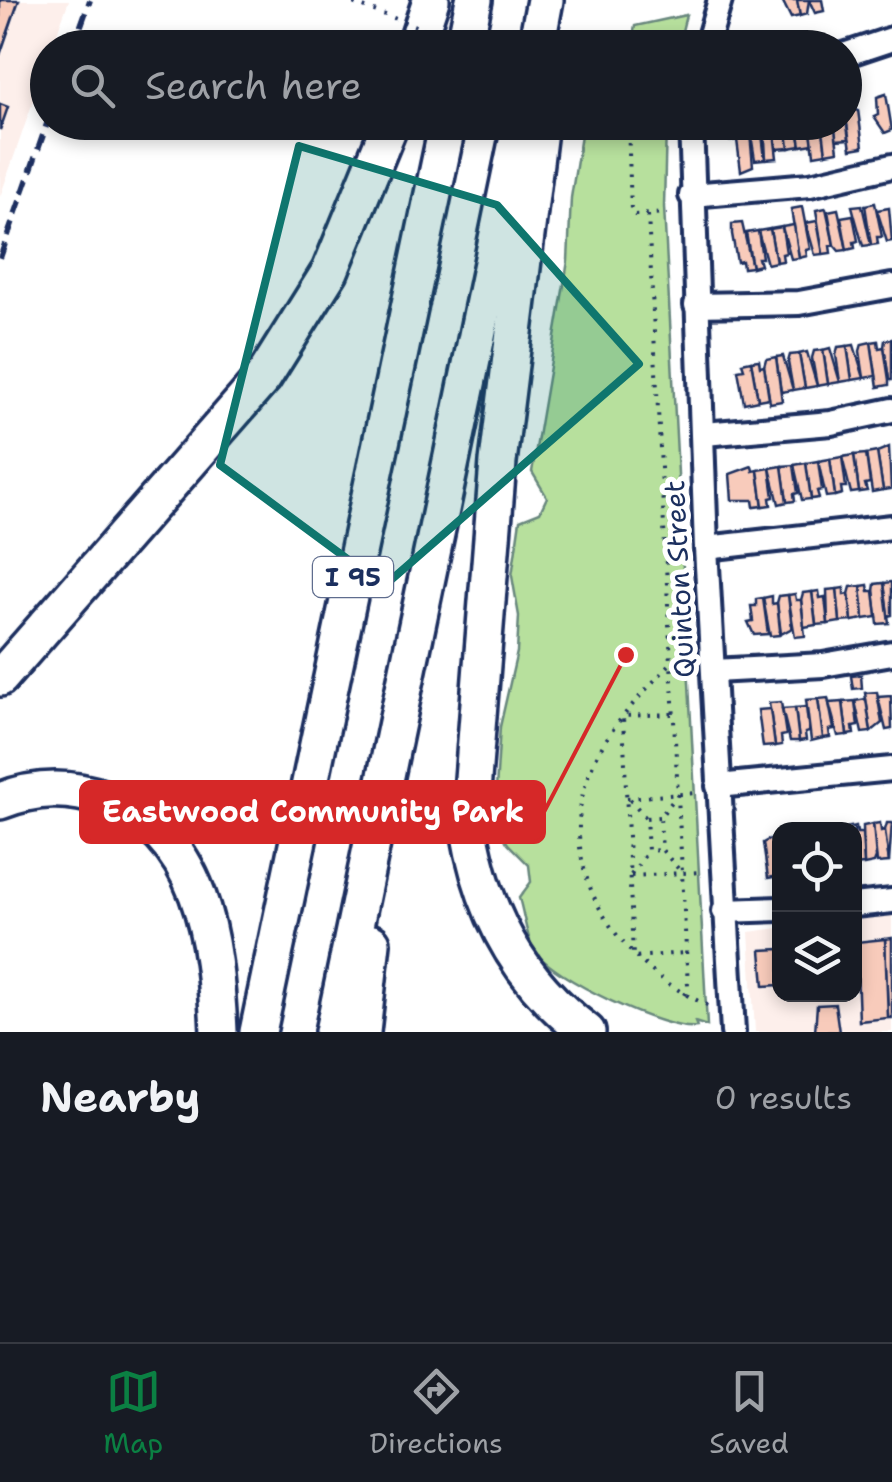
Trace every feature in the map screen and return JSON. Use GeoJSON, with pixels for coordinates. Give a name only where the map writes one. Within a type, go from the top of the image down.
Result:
{"type":"FeatureCollection","features":[{"type":"Feature","properties":{"kind":"highway"},"geometry":{"type":"LineString","coordinates":[[422,30],[431,0]]}},
{"type":"Feature","properties":{"kind":"highway"},"geometry":{"type":"LineString","coordinates":[[468,30],[474,0]]}},
{"type":"Feature","properties":{"kind":"highway"},"geometry":{"type":"LineString","coordinates":[[540,30],[546,0]]}},
{"type":"Feature","properties":{"kind":"highway"},"geometry":{"type":"LineString","coordinates":[[552,30],[556,0]]}},
{"type":"Feature","properties":{"kind":"highway"},"geometry":{"type":"LineString","coordinates":[[0,678],[262,378],[330,271],[383,140]]}},
{"type":"Feature","properties":{"kind":"highway","name":"I 95"},"geometry":{"type":"LineString","coordinates":[[258,1032],[444,140]]}},
{"type":"Feature","properties":{"kind":"highway","name":"I 95"},"geometry":{"type":"LineString","coordinates":[[333,1032],[516,140]]}},
{"type":"Feature","properties":{"kind":"highway"},"geometry":{"type":"LineString","coordinates":[[538,140],[498,462],[470,830],[476,868],[502,936],[526,974],[588,1032]]}},
{"type":"Feature","properties":{"kind":"highway"},"geometry":{"type":"LineString","coordinates":[[362,1032],[398,724]]}},
{"type":"Feature","properties":{"kind":"highway"},"geometry":{"type":"LineString","coordinates":[[0,800],[22,792],[56,788],[86,792],[125,807],[160,831],[186,866],[200,900],[212,942],[219,1032]]}},
{"type":"Feature","properties":{"kind":"street"},"geometry":{"type":"LineString","coordinates":[[711,30],[720,0]]}},
{"type":"Feature","properties":{"kind":"street"},"geometry":{"type":"LineString","coordinates":[[862,49],[892,38]]}},
{"type":"Feature","properties":{"kind":"street","name":"Quinton Street"},"geometry":{"type":"LineString","coordinates":[[691,140],[704,434],[708,790],[724,911],[733,1032]]}},
{"type":"Feature","properties":{"kind":"street"},"geometry":{"type":"LineString","coordinates":[[691,196],[810,185],[892,166]]}},
{"type":"Feature","properties":{"kind":"street"},"geometry":{"type":"LineString","coordinates":[[696,305],[799,303],[892,286]]}},
{"type":"Feature","properties":{"kind":"street"},"geometry":{"type":"LineString","coordinates":[[704,434],[832,423],[892,410]]}},
{"type":"Feature","properties":{"kind":"street"},"geometry":{"type":"LineString","coordinates":[[706,548],[892,526]]}},
{"type":"Feature","properties":{"kind":"street"},"geometry":{"type":"LineString","coordinates":[[706,667],[823,665],[892,652]]}},
{"type":"Feature","properties":{"kind":"street"},"geometry":{"type":"LineString","coordinates":[[708,790],[892,769]]}},
{"type":"Feature","properties":{"kind":"street"},"geometry":{"type":"LineString","coordinates":[[862,904],[892,901]]}},
{"type":"Feature","properties":{"kind":"street"},"geometry":{"type":"LineString","coordinates":[[724,911],[772,909]]}},
{"type":"Feature","properties":{"kind":"path"},"geometry":{"type":"LineString","coordinates":[[344,0],[426,30]]}},
{"type":"Feature","properties":{"kind":"path"},"geometry":{"type":"LineString","coordinates":[[628,140],[628,204],[634,214],[667,213]]}},
{"type":"Feature","properties":{"kind":"path"},"geometry":{"type":"LineString","coordinates":[[648,215],[686,953],[684,994]]}},
{"type":"Feature","properties":{"kind":"path"},"geometry":{"type":"LineString","coordinates":[[671,663],[706,667]]}},
{"type":"Feature","properties":{"kind":"path"},"geometry":{"type":"LineString","coordinates":[[671,663],[622,716],[595,760],[583,794],[579,830],[596,905],[632,958],[684,994],[714,1008]]}},
{"type":"Feature","properties":{"kind":"path"},"geometry":{"type":"LineString","coordinates":[[622,716],[674,714]]}},
{"type":"Feature","properties":{"kind":"path"},"geometry":{"type":"LineString","coordinates":[[622,716],[632,958]]}},
{"type":"Feature","properties":{"kind":"path"},"geometry":{"type":"LineString","coordinates":[[627,798],[708,790]]}},
{"type":"Feature","properties":{"kind":"path"},"geometry":{"type":"LineString","coordinates":[[678,794],[660,817],[662,850],[682,873]]}},
{"type":"Feature","properties":{"kind":"path"},"geometry":{"type":"LineString","coordinates":[[627,798],[646,818],[648,851],[631,876]]}},
{"type":"Feature","properties":{"kind":"path"},"geometry":{"type":"LineString","coordinates":[[646,818],[660,817]]}},
{"type":"Feature","properties":{"kind":"path"},"geometry":{"type":"LineString","coordinates":[[648,851],[662,850]]}},
{"type":"Feature","properties":{"kind":"path"},"geometry":{"type":"LineString","coordinates":[[631,876],[701,872]]}},
{"type":"Feature","properties":{"kind":"path"},"geometry":{"type":"LineString","coordinates":[[632,958],[686,953]]}},
{"type":"Feature","properties":{"kind":"highlighted area"},"geometry":{"type":"Polygon","coordinates":[[[299,146],[497,205],[639,364],[384,586],[220,465],[299,146]]]}},
{"type":"Feature","properties":{"kind":"shaded area"},"geometry":{"type":"Polygon","coordinates":[[[0,0],[69,0],[58,30],[30,30],[30,110],[0,197],[0,0]]]}},
{"type":"Feature","properties":{"kind":"shaded area"},"geometry":{"type":"Polygon","coordinates":[[[892,915],[892,1032],[755,1032],[749,932],[772,929],[772,1002],[862,1002],[862,919],[892,915]]]}},
{"type":"Feature","properties":{"kind":"green space"},"geometry":{"type":"Polygon","coordinates":[[[686,15],[682,30],[634,30],[635,26],[686,15]]]}},
{"type":"Feature","properties":{"kind":"green space"},"geometry":{"type":"Polygon","coordinates":[[[580,140],[666,140],[664,207],[707,1026],[695,1022],[697,1027],[682,1026],[637,1012],[585,988],[545,962],[531,944],[519,898],[531,882],[529,865],[508,844],[494,821],[500,727],[517,652],[519,616],[512,576],[520,520],[540,512],[547,497],[532,472],[568,261],[571,198],[580,140]]]}},
{"type":"Feature","properties":{"kind":"building"},"geometry":{"type":"Polygon","coordinates":[[[0,0],[19,0],[0,55],[0,0]]]}},
{"type":"Feature","properties":{"kind":"building"},"geometry":{"type":"Polygon","coordinates":[[[782,0],[797,0],[800,16],[791,18],[782,0]]]}},
{"type":"Feature","properties":{"kind":"building"},"geometry":{"type":"Polygon","coordinates":[[[797,0],[809,0],[807,14],[800,16],[797,0]]]}},
{"type":"Feature","properties":{"kind":"building"},"geometry":{"type":"Polygon","coordinates":[[[809,0],[822,0],[824,11],[815,13],[809,0]]]}},
{"type":"Feature","properties":{"kind":"building"},"geometry":{"type":"Polygon","coordinates":[[[886,94],[892,130],[885,133],[874,117],[878,115],[877,97],[886,94]]]}},
{"type":"Feature","properties":{"kind":"building"},"geometry":{"type":"Polygon","coordinates":[[[0,104],[8,107],[0,130],[0,104]]]}},
{"type":"Feature","properties":{"kind":"building"},"geometry":{"type":"Polygon","coordinates":[[[737,140],[751,140],[753,166],[741,171],[737,140]]]}},
{"type":"Feature","properties":{"kind":"building"},"geometry":{"type":"Polygon","coordinates":[[[752,140],[763,140],[765,159],[755,160],[752,140]]]}},
{"type":"Feature","properties":{"kind":"building"},"geometry":{"type":"Polygon","coordinates":[[[765,140],[775,140],[777,158],[766,159],[765,140]]]}},
{"type":"Feature","properties":{"kind":"building"},"geometry":{"type":"Polygon","coordinates":[[[776,140],[788,140],[789,148],[777,149],[776,140]]]}},
{"type":"Feature","properties":{"kind":"building"},"geometry":{"type":"Polygon","coordinates":[[[788,140],[800,140],[801,146],[789,148],[788,140]]]}},
{"type":"Feature","properties":{"kind":"building"},"geometry":{"type":"Polygon","coordinates":[[[812,140],[824,140],[826,153],[814,155],[812,140]]]}},
{"type":"Feature","properties":{"kind":"building"},"geometry":{"type":"Polygon","coordinates":[[[824,140],[836,140],[838,151],[826,153],[824,140]]]}},
{"type":"Feature","properties":{"kind":"building"},"geometry":{"type":"Polygon","coordinates":[[[850,140],[862,140],[863,147],[851,149],[850,140]]]}},
{"type":"Feature","properties":{"kind":"building"},"geometry":{"type":"Polygon","coordinates":[[[875,203],[882,237],[877,237],[878,244],[871,245],[865,205],[875,203]]]}},
{"type":"Feature","properties":{"kind":"building"},"geometry":{"type":"Polygon","coordinates":[[[862,205],[871,245],[863,246],[852,206],[862,205]]]}},
{"type":"Feature","properties":{"kind":"building"},"geometry":{"type":"Polygon","coordinates":[[[802,207],[810,249],[806,250],[807,256],[799,258],[791,209],[802,207]]]}},
{"type":"Feature","properties":{"kind":"building"},"geometry":{"type":"Polygon","coordinates":[[[826,208],[834,245],[830,246],[831,253],[823,254],[816,210],[826,208]]]}},
{"type":"Feature","properties":{"kind":"building"},"geometry":{"type":"Polygon","coordinates":[[[889,208],[892,241],[887,242],[877,210],[889,208]]]}},
{"type":"Feature","properties":{"kind":"building"},"geometry":{"type":"Polygon","coordinates":[[[838,209],[847,250],[839,251],[834,245],[828,211],[838,209]]]}},
{"type":"Feature","properties":{"kind":"building"},"geometry":{"type":"Polygon","coordinates":[[[853,215],[858,241],[854,242],[855,248],[847,250],[841,217],[853,215]]]}},
{"type":"Feature","properties":{"kind":"building"},"geometry":{"type":"Polygon","coordinates":[[[817,221],[823,254],[815,255],[806,223],[817,221]]]}},
{"type":"Feature","properties":{"kind":"building"},"geometry":{"type":"Polygon","coordinates":[[[742,223],[752,267],[743,268],[742,261],[737,262],[732,224],[742,223]]]}},
{"type":"Feature","properties":{"kind":"building"},"geometry":{"type":"Polygon","coordinates":[[[794,225],[799,258],[791,259],[782,227],[794,225]]]}},
{"type":"Feature","properties":{"kind":"building"},"geometry":{"type":"Polygon","coordinates":[[[782,227],[786,253],[782,254],[783,261],[776,262],[770,229],[782,227]]]}},
{"type":"Feature","properties":{"kind":"building"},"geometry":{"type":"Polygon","coordinates":[[[770,229],[776,262],[767,264],[758,231],[770,229]]]}},
{"type":"Feature","properties":{"kind":"building"},"geometry":{"type":"Polygon","coordinates":[[[758,231],[762,258],[758,258],[760,265],[752,267],[746,233],[758,231]]]}},
{"type":"Feature","properties":{"kind":"building"},"geometry":{"type":"Polygon","coordinates":[[[892,339],[889,380],[884,347],[885,340],[892,339]]]}},
{"type":"Feature","properties":{"kind":"building"},"geometry":{"type":"Polygon","coordinates":[[[878,341],[879,348],[884,347],[889,385],[878,387],[871,342],[878,341]]]}},
{"type":"Feature","properties":{"kind":"building"},"geometry":{"type":"Polygon","coordinates":[[[871,342],[876,376],[864,378],[860,351],[862,344],[871,342]]]}},
{"type":"Feature","properties":{"kind":"building"},"geometry":{"type":"Polygon","coordinates":[[[854,345],[864,378],[852,380],[847,346],[854,345]]]}},
{"type":"Feature","properties":{"kind":"building"},"geometry":{"type":"Polygon","coordinates":[[[847,346],[852,380],[840,382],[836,355],[838,347],[847,346]]]}},
{"type":"Feature","properties":{"kind":"building"},"geometry":{"type":"Polygon","coordinates":[[[830,348],[840,382],[828,384],[823,350],[830,348]]]}},
{"type":"Feature","properties":{"kind":"building"},"geometry":{"type":"Polygon","coordinates":[[[823,350],[828,384],[817,386],[812,358],[814,351],[823,350]]]}},
{"type":"Feature","properties":{"kind":"building"},"geometry":{"type":"Polygon","coordinates":[[[807,352],[817,386],[805,388],[799,354],[807,352]]]}},
{"type":"Feature","properties":{"kind":"building"},"geometry":{"type":"Polygon","coordinates":[[[799,354],[805,388],[793,390],[788,362],[790,355],[799,354]]]}},
{"type":"Feature","properties":{"kind":"building"},"geometry":{"type":"Polygon","coordinates":[[[783,356],[793,390],[781,392],[776,357],[783,356]]]}},
{"type":"Feature","properties":{"kind":"building"},"geometry":{"type":"Polygon","coordinates":[[[776,357],[782,401],[770,403],[764,366],[766,359],[776,357]]]}},
{"type":"Feature","properties":{"kind":"building"},"geometry":{"type":"Polygon","coordinates":[[[759,360],[760,367],[764,366],[769,398],[758,400],[751,361],[759,360]]]}},
{"type":"Feature","properties":{"kind":"building"},"geometry":{"type":"Polygon","coordinates":[[[751,361],[758,400],[744,403],[738,370],[744,369],[742,363],[751,361]]]}},
{"type":"Feature","properties":{"kind":"building"},"geometry":{"type":"Polygon","coordinates":[[[889,447],[891,489],[883,490],[877,452],[889,447]]]}},
{"type":"Feature","properties":{"kind":"building"},"geometry":{"type":"Polygon","coordinates":[[[877,452],[883,490],[872,492],[866,454],[877,452]]]}},
{"type":"Feature","properties":{"kind":"building"},"geometry":{"type":"Polygon","coordinates":[[[866,454],[870,483],[865,484],[867,491],[859,492],[854,455],[866,454]]]}},
{"type":"Feature","properties":{"kind":"building"},"geometry":{"type":"Polygon","coordinates":[[[854,455],[859,492],[851,493],[842,457],[854,455]]]}},
{"type":"Feature","properties":{"kind":"building"},"geometry":{"type":"Polygon","coordinates":[[[842,457],[846,487],[841,487],[842,494],[835,496],[830,459],[842,457]]]}},
{"type":"Feature","properties":{"kind":"building"},"geometry":{"type":"Polygon","coordinates":[[[830,459],[835,496],[826,497],[818,461],[830,459]]]}},
{"type":"Feature","properties":{"kind":"building"},"geometry":{"type":"Polygon","coordinates":[[[818,461],[822,490],[817,491],[819,498],[811,499],[806,463],[818,461]]]}},
{"type":"Feature","properties":{"kind":"building"},"geometry":{"type":"Polygon","coordinates":[[[806,463],[811,499],[802,500],[794,465],[806,463]]]}},
{"type":"Feature","properties":{"kind":"building"},"geometry":{"type":"Polygon","coordinates":[[[794,465],[798,493],[794,494],[795,501],[787,502],[782,466],[794,465]]]}},
{"type":"Feature","properties":{"kind":"building"},"geometry":{"type":"Polygon","coordinates":[[[752,466],[753,471],[758,470],[763,506],[754,507],[753,500],[732,500],[730,474],[752,466]]]}},
{"type":"Feature","properties":{"kind":"building"},"geometry":{"type":"Polygon","coordinates":[[[782,466],[787,502],[779,504],[770,468],[782,466]]]}},
{"type":"Feature","properties":{"kind":"building"},"geometry":{"type":"Polygon","coordinates":[[[770,468],[774,497],[770,498],[771,505],[763,506],[758,470],[770,468]]]}},
{"type":"Feature","properties":{"kind":"building"},"geometry":{"type":"Polygon","coordinates":[[[892,582],[892,615],[888,616],[884,583],[892,582]]]}},
{"type":"Feature","properties":{"kind":"building"},"geometry":{"type":"Polygon","coordinates":[[[884,583],[889,623],[878,624],[875,584],[884,583]]]}},
{"type":"Feature","properties":{"kind":"building"},"geometry":{"type":"Polygon","coordinates":[[[868,585],[869,591],[874,591],[877,617],[864,619],[861,586],[868,585]]]}},
{"type":"Feature","properties":{"kind":"building"},"geometry":{"type":"Polygon","coordinates":[[[861,586],[864,619],[852,621],[849,594],[851,587],[861,586]]]}},
{"type":"Feature","properties":{"kind":"building"},"geometry":{"type":"Polygon","coordinates":[[[844,588],[844,595],[849,594],[852,621],[840,622],[837,589],[844,588]]]}},
{"type":"Feature","properties":{"kind":"building"},"geometry":{"type":"Polygon","coordinates":[[[837,589],[840,622],[828,624],[827,590],[837,589]]]}},
{"type":"Feature","properties":{"kind":"building"},"geometry":{"type":"Polygon","coordinates":[[[819,591],[820,598],[825,597],[828,624],[816,625],[812,592],[819,591]]]}},
{"type":"Feature","properties":{"kind":"building"},"geometry":{"type":"Polygon","coordinates":[[[812,592],[816,625],[804,627],[801,600],[803,593],[812,592]]]}},
{"type":"Feature","properties":{"kind":"building"},"geometry":{"type":"Polygon","coordinates":[[[795,594],[796,600],[801,600],[805,636],[795,637],[788,595],[795,594]]]}},
{"type":"Feature","properties":{"kind":"building"},"geometry":{"type":"Polygon","coordinates":[[[788,595],[792,628],[781,634],[777,603],[779,596],[788,595]]]}},
{"type":"Feature","properties":{"kind":"building"},"geometry":{"type":"Polygon","coordinates":[[[772,596],[772,604],[777,603],[780,630],[779,635],[770,636],[763,598],[772,596]]]}},
{"type":"Feature","properties":{"kind":"building"},"geometry":{"type":"Polygon","coordinates":[[[763,598],[768,634],[754,635],[748,622],[753,621],[751,606],[756,606],[756,599],[763,598]]]}},
{"type":"Feature","properties":{"kind":"building"},"geometry":{"type":"Polygon","coordinates":[[[861,675],[862,688],[853,689],[851,676],[861,675]]]}},
{"type":"Feature","properties":{"kind":"building"},"geometry":{"type":"Polygon","coordinates":[[[877,692],[882,723],[871,732],[865,693],[877,692]]]}},
{"type":"Feature","properties":{"kind":"building"},"geometry":{"type":"Polygon","coordinates":[[[891,696],[892,729],[886,730],[878,697],[891,696]]]}},
{"type":"Feature","properties":{"kind":"building"},"geometry":{"type":"Polygon","coordinates":[[[828,698],[834,729],[829,730],[830,737],[823,738],[818,699],[828,698]]]}},
{"type":"Feature","properties":{"kind":"building"},"geometry":{"type":"Polygon","coordinates":[[[818,699],[823,738],[811,741],[806,700],[818,699]]]}},
{"type":"Feature","properties":{"kind":"building"},"geometry":{"type":"Polygon","coordinates":[[[866,699],[871,732],[862,733],[855,701],[866,699]]]}},
{"type":"Feature","properties":{"kind":"building"},"geometry":{"type":"Polygon","coordinates":[[[855,701],[858,726],[853,727],[854,734],[847,735],[843,702],[855,701]]]}},
{"type":"Feature","properties":{"kind":"building"},"geometry":{"type":"Polygon","coordinates":[[[781,702],[786,735],[781,736],[782,745],[775,746],[769,703],[781,702]]]}},
{"type":"Feature","properties":{"kind":"building"},"geometry":{"type":"Polygon","coordinates":[[[843,702],[847,735],[838,736],[829,703],[843,702]]]}},
{"type":"Feature","properties":{"kind":"building"},"geometry":{"type":"Polygon","coordinates":[[[806,707],[809,732],[805,733],[806,740],[799,741],[795,708],[806,707]]]}},
{"type":"Feature","properties":{"kind":"building"},"geometry":{"type":"Polygon","coordinates":[[[795,708],[799,741],[790,741],[782,709],[795,708]]]}},
{"type":"Feature","properties":{"kind":"building"},"geometry":{"type":"Polygon","coordinates":[[[770,709],[775,746],[763,747],[758,710],[770,709]]]}},
{"type":"Feature","properties":{"kind":"building"},"geometry":{"type":"Polygon","coordinates":[[[880,823],[881,831],[885,830],[889,862],[877,863],[873,824],[880,823]]]}},
{"type":"Feature","properties":{"kind":"building"},"geometry":{"type":"Polygon","coordinates":[[[887,823],[892,823],[889,862],[885,830],[887,823]]]}},
{"type":"Feature","properties":{"kind":"building"},"geometry":{"type":"Polygon","coordinates":[[[873,824],[876,858],[874,863],[864,865],[863,826],[873,824]]]}},
{"type":"Feature","properties":{"kind":"building"},"geometry":{"type":"Polygon","coordinates":[[[772,838],[772,877],[768,878],[763,843],[772,838]]]}},
{"type":"Feature","properties":{"kind":"building"},"geometry":{"type":"Polygon","coordinates":[[[892,938],[892,1018],[888,1018],[885,939],[892,938]]]}},
{"type":"Feature","properties":{"kind":"building"},"geometry":{"type":"Polygon","coordinates":[[[885,939],[888,1018],[859,1021],[862,941],[885,939]]]}},
{"type":"Feature","properties":{"kind":"building"},"geometry":{"type":"Polygon","coordinates":[[[772,949],[772,986],[764,986],[761,950],[772,949]]]}},
{"type":"Feature","properties":{"kind":"building"},"geometry":{"type":"Polygon","coordinates":[[[835,1004],[839,1032],[815,1032],[817,1005],[835,1004]]]}},
{"type":"Feature","properties":{"kind":"railway"},"geometry":{"type":"LineString","coordinates":[[79,30],[90,0]]}},
{"type":"Feature","properties":{"kind":"railway"},"geometry":{"type":"LineString","coordinates":[[0,258],[41,140]]}},
{"type":"Feature","properties":{"kind":"place","name":"Eastwood Community Park"},"geometry":{"type":"Point","coordinates":[626,655]}}]}
